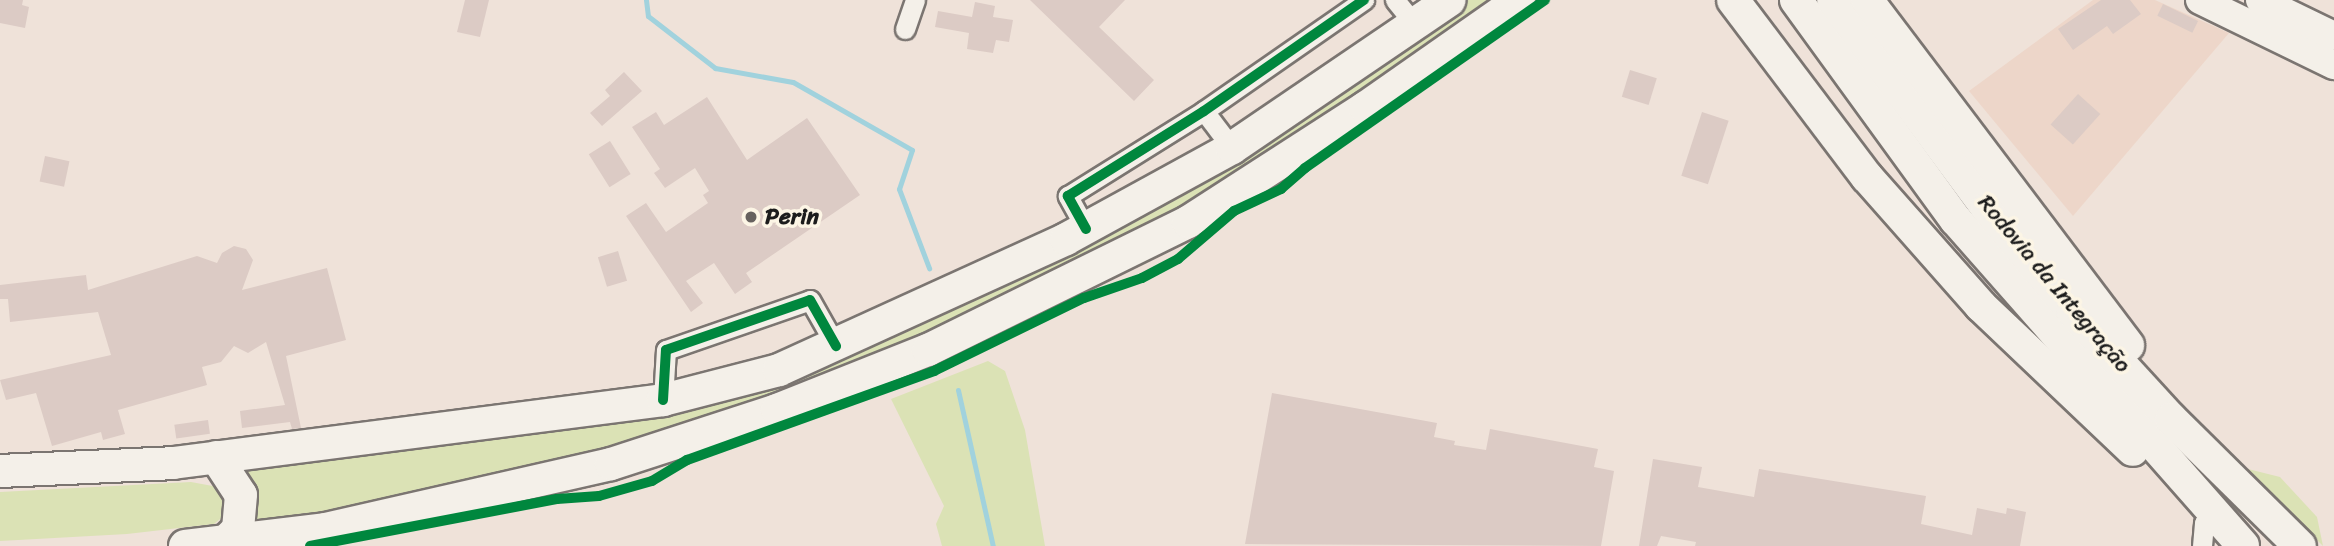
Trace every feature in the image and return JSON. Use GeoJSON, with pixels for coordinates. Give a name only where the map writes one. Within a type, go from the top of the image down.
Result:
{"type":"FeatureCollection","features":[{"type":"Feature","properties":{"kind":"highway"},"geometry":{"type":"LineString","coordinates":[[0,471],[216,457],[663,400],[729,386],[836,346],[1086,229],[1232,148],[1450,0]]}},
{"type":"Feature","properties":{"kind":"highway"},"geometry":{"type":"LineString","coordinates":[[185,546],[325,529],[611,464],[777,410],[928,350],[1188,222],[1365,108],[1519,0]]}},
{"type":"Feature","properties":{"kind":"highway"},"geometry":{"type":"LineString","coordinates":[[1732,0],[1867,177],[1981,306],[2168,483],[2207,508]]}},
{"type":"Feature","properties":{"kind":"highway","name":"Rodovia da Integração"},"geometry":{"type":"LineString","coordinates":[[1796,0],[1956,220],[2207,508],[2244,546]]}},
{"type":"Feature","properties":{"kind":"highway","name":"Rodovia da Integração"},"geometry":{"type":"LineString","coordinates":[[1833,0],[1987,208],[2171,419],[2300,546]]}},
{"type":"Feature","properties":{"kind":"highway"},"geometry":{"type":"LineString","coordinates":[[1867,0],[2151,374],[2171,419]]}},
{"type":"Feature","properties":{"kind":"highway"},"geometry":{"type":"LineString","coordinates":[[216,457],[241,495],[238,529],[226,541]]}},
{"type":"Feature","properties":{"kind":"main road"},"geometry":{"type":"LineString","coordinates":[[2200,0],[2334,65]]}},
{"type":"Feature","properties":{"kind":"main road"},"geometry":{"type":"LineString","coordinates":[[2260,0],[2334,36]]}},
{"type":"Feature","properties":{"kind":"street"},"geometry":{"type":"LineString","coordinates":[[905,29],[915,0]]}},
{"type":"Feature","properties":{"kind":"street"},"geometry":{"type":"LineString","coordinates":[[1086,229],[1068,196],[1204,111],[1364,0]]}},
{"type":"Feature","properties":{"kind":"street"},"geometry":{"type":"LineString","coordinates":[[1395,0],[1415,26]]}},
{"type":"Feature","properties":{"kind":"street"},"geometry":{"type":"LineString","coordinates":[[1204,111],[1232,148]]}},
{"type":"Feature","properties":{"kind":"street"},"geometry":{"type":"LineString","coordinates":[[663,400],[666,350],[810,300],[836,346]]}},
{"type":"Feature","properties":{"kind":"street"},"geometry":{"type":"LineString","coordinates":[[2202,546],[2207,508]]}},
{"type":"Feature","properties":{"kind":"shaded area"},"geometry":{"type":"Polygon","coordinates":[[[2093,0],[2155,0],[2229,33],[2073,216],[1969,91],[2093,0]]]}},
{"type":"Feature","properties":{"kind":"green space"},"geometry":{"type":"Polygon","coordinates":[[[1464,0],[1492,0],[1331,115],[1141,233],[881,358],[627,448],[350,511],[250,527],[258,495],[250,476],[238,469],[363,448],[870,341],[1464,0]]]}},
{"type":"Feature","properties":{"kind":"green space"},"geometry":{"type":"Polygon","coordinates":[[[988,361],[1005,371],[1025,430],[1045,546],[942,546],[936,524],[944,506],[891,399],[988,361]]]}},
{"type":"Feature","properties":{"kind":"green space"},"geometry":{"type":"Polygon","coordinates":[[[2244,468],[2280,477],[2317,517],[2323,546],[2244,468]]]}},
{"type":"Feature","properties":{"kind":"green space"},"geometry":{"type":"Polygon","coordinates":[[[191,482],[218,487],[228,496],[224,516],[214,524],[127,534],[0,541],[0,492],[191,482]]]}},
{"type":"Feature","properties":{"kind":"building"},"geometry":{"type":"Polygon","coordinates":[[[0,0],[23,0],[22,5],[29,7],[25,28],[0,23],[0,0]]]}},
{"type":"Feature","properties":{"kind":"building"},"geometry":{"type":"Polygon","coordinates":[[[465,0],[489,0],[480,37],[457,32],[465,0]]]}},
{"type":"Feature","properties":{"kind":"building"},"geometry":{"type":"Polygon","coordinates":[[[1030,0],[1125,0],[1099,27],[1154,80],[1134,101],[1030,0]]]}},
{"type":"Feature","properties":{"kind":"building"},"geometry":{"type":"Polygon","coordinates":[[[2101,0],[2130,0],[2141,14],[2113,34],[2107,26],[2073,50],[2058,29],[2101,0]]]}},
{"type":"Feature","properties":{"kind":"building"},"geometry":{"type":"Polygon","coordinates":[[[975,2],[995,6],[993,17],[1013,20],[1009,42],[996,40],[993,53],[967,49],[969,33],[935,27],[938,11],[972,17],[975,2]]]}},
{"type":"Feature","properties":{"kind":"building"},"geometry":{"type":"Polygon","coordinates":[[[2163,4],[2198,21],[2192,33],[2157,16],[2163,4]]]}},
{"type":"Feature","properties":{"kind":"building"},"geometry":{"type":"Polygon","coordinates":[[[1630,70],[1657,78],[1649,105],[1622,97],[1630,70]]]}},
{"type":"Feature","properties":{"kind":"building"},"geometry":{"type":"Polygon","coordinates":[[[624,72],[642,91],[602,126],[590,113],[610,96],[605,90],[624,72]]]}},
{"type":"Feature","properties":{"kind":"building"},"geometry":{"type":"Polygon","coordinates":[[[2078,94],[2100,114],[2073,145],[2051,124],[2078,94]]]}},
{"type":"Feature","properties":{"kind":"building"},"geometry":{"type":"Polygon","coordinates":[[[707,97],[747,160],[807,118],[860,195],[746,273],[752,282],[735,294],[714,263],[686,281],[703,303],[691,312],[626,216],[646,203],[666,232],[708,203],[703,195],[709,191],[695,168],[665,188],[654,173],[660,169],[632,127],[656,112],[664,125],[707,97]]]}},
{"type":"Feature","properties":{"kind":"building"},"geometry":{"type":"Polygon","coordinates":[[[1702,112],[1729,121],[1708,184],[1681,176],[1702,112]]]}},
{"type":"Feature","properties":{"kind":"building"},"geometry":{"type":"Polygon","coordinates":[[[610,141],[631,174],[609,187],[589,154],[610,141]]]}},
{"type":"Feature","properties":{"kind":"building"},"geometry":{"type":"Polygon","coordinates":[[[45,156],[69,161],[64,187],[40,181],[45,156]]]}},
{"type":"Feature","properties":{"kind":"building"},"geometry":{"type":"Polygon","coordinates":[[[234,246],[246,249],[253,260],[242,290],[327,268],[346,340],[286,356],[301,428],[292,429],[290,422],[242,428],[240,411],[285,405],[266,342],[248,353],[234,346],[221,362],[202,367],[207,385],[118,410],[125,434],[103,440],[101,432],[52,446],[36,393],[6,400],[0,380],[111,355],[98,312],[10,322],[8,299],[0,299],[0,285],[86,275],[88,290],[197,256],[217,263],[222,253],[234,246]]]}},
{"type":"Feature","properties":{"kind":"building"},"geometry":{"type":"Polygon","coordinates":[[[618,251],[627,281],[607,287],[598,257],[618,251]]]}},
{"type":"Feature","properties":{"kind":"building"},"geometry":{"type":"Polygon","coordinates":[[[1272,393],[1437,423],[1434,437],[1455,441],[1454,445],[1486,450],[1490,429],[1598,449],[1594,467],[1614,471],[1601,546],[1245,544],[1272,393]]]}},
{"type":"Feature","properties":{"kind":"building"},"geometry":{"type":"Polygon","coordinates":[[[208,420],[210,434],[176,439],[174,425],[208,420]]]}},
{"type":"Feature","properties":{"kind":"building"},"geometry":{"type":"Polygon","coordinates":[[[1653,459],[1702,467],[1698,487],[1754,497],[1759,469],[1926,496],[1921,524],[1972,535],[1977,508],[2006,514],[2007,508],[2026,512],[2020,546],[1695,546],[1696,542],[1661,536],[1657,546],[1639,546],[1653,459]]]}},
{"type":"Feature","properties":{"kind":"waterway"},"geometry":{"type":"LineString","coordinates":[[646,0],[648,16],[715,68],[793,82],[912,150],[899,189],[929,268]]}},
{"type":"Feature","properties":{"kind":"waterway"},"geometry":{"type":"LineString","coordinates":[[958,390],[993,546]]}},
{"type":"Feature","properties":{"kind":"cycle path"},"geometry":{"type":"LineString","coordinates":[[1086,229],[1068,196],[1204,111],[1364,0]]}},
{"type":"Feature","properties":{"kind":"cycle path"},"geometry":{"type":"LineString","coordinates":[[310,546],[557,499],[599,496],[652,481],[687,460],[934,371],[1084,298],[1142,278],[1178,259],[1234,211],[1281,189],[1305,168],[1545,0]]}},
{"type":"Feature","properties":{"kind":"cycle path"},"geometry":{"type":"LineString","coordinates":[[663,400],[666,350],[810,300],[836,346]]}},
{"type":"Feature","properties":{"kind":"place","name":"Perin"},"geometry":{"type":"Point","coordinates":[751,217]}}]}
